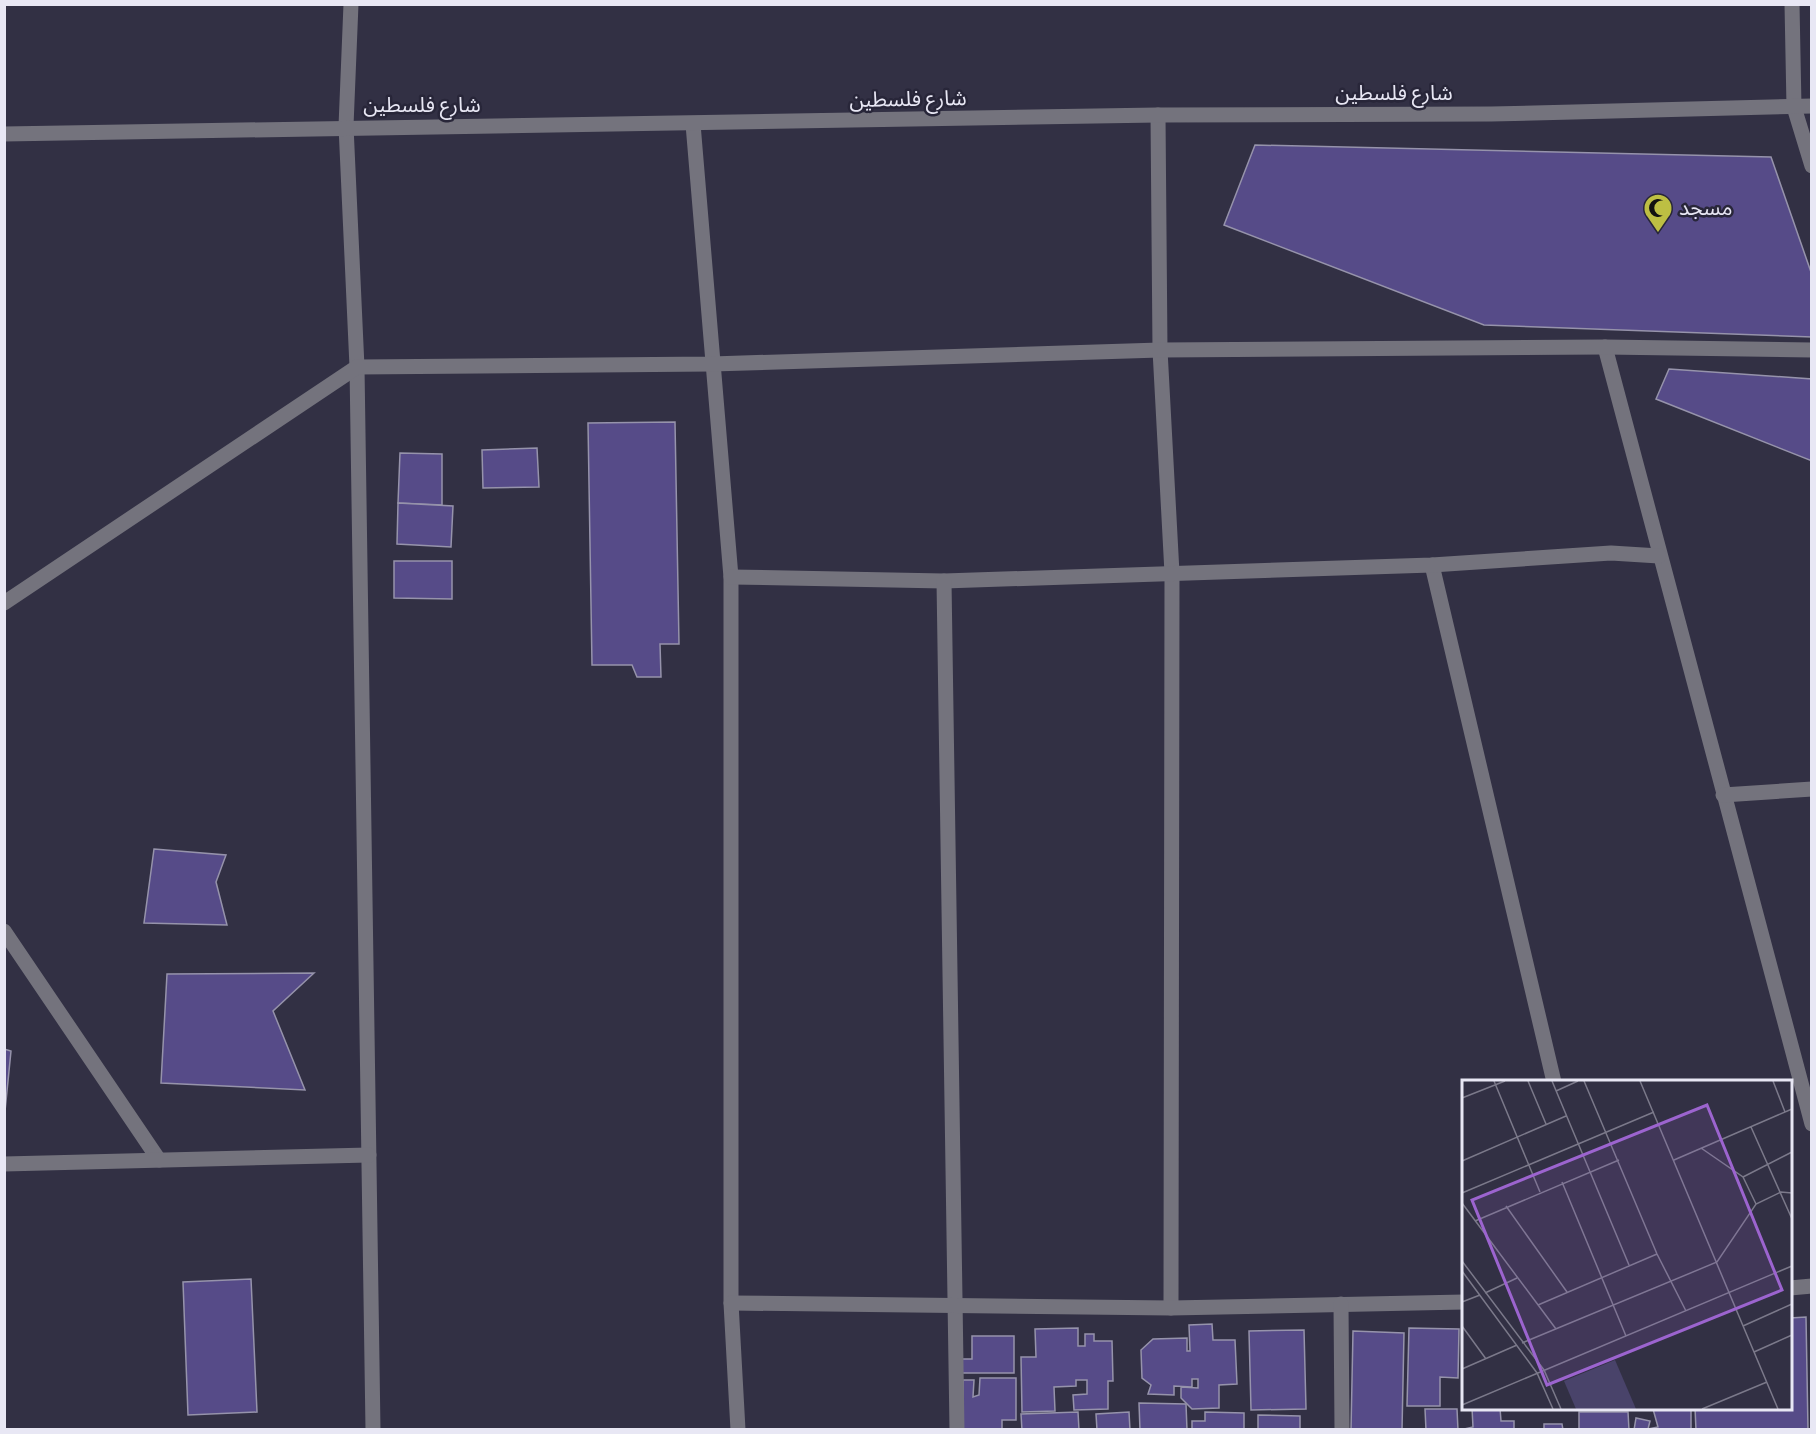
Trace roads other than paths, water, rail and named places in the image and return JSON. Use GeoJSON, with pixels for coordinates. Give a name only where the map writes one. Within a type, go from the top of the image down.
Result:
{"type":"FeatureCollection","features":[{"type":"Feature","properties":{"kind":"street"},"geometry":{"type":"LineString","coordinates":[[351,4],[346,126],[357,367],[373,1430]]}},
{"type":"Feature","properties":{"kind":"street"},"geometry":{"type":"LineString","coordinates":[[1792,4],[1794,107],[1812,166]]}},
{"type":"Feature","properties":{"kind":"street","name":"شارع فلسطين"},"geometry":{"type":"LineString","coordinates":[[4,134],[346,126],[693,124],[1158,115],[1491,114],[1812,106]]}},
{"type":"Feature","properties":{"kind":"street"},"geometry":{"type":"LineString","coordinates":[[1158,115],[1160,350],[1172,573],[1171,1308]]}},
{"type":"Feature","properties":{"kind":"street"},"geometry":{"type":"LineString","coordinates":[[693,124],[731,577],[731,1303],[738,1430]]}},
{"type":"Feature","properties":{"kind":"street"},"geometry":{"type":"LineString","coordinates":[[1605,347],[1812,1124]]}},
{"type":"Feature","properties":{"kind":"street"},"geometry":{"type":"LineString","coordinates":[[4,603],[357,367],[712,364],[1160,350],[1605,347],[1812,350]]}},
{"type":"Feature","properties":{"kind":"street"},"geometry":{"type":"LineString","coordinates":[[731,577],[944,581],[1432,565],[1611,553],[1659,556]]}},
{"type":"Feature","properties":{"kind":"street"},"geometry":{"type":"LineString","coordinates":[[1432,565],[1554,1080]]}},
{"type":"Feature","properties":{"kind":"street"},"geometry":{"type":"LineString","coordinates":[[944,581],[957,1430]]}},
{"type":"Feature","properties":{"kind":"street"},"geometry":{"type":"LineString","coordinates":[[1723,795],[1812,789]]}},
{"type":"Feature","properties":{"kind":"street"},"geometry":{"type":"LineString","coordinates":[[4,931],[159,1160]]}},
{"type":"Feature","properties":{"kind":"street"},"geometry":{"type":"LineString","coordinates":[[4,1164],[369,1155]]}},
{"type":"Feature","properties":{"kind":"street"},"geometry":{"type":"LineString","coordinates":[[1792,1288],[1812,1286]]}},
{"type":"Feature","properties":{"kind":"street"},"geometry":{"type":"LineString","coordinates":[[731,1303],[1171,1308],[1462,1302]]}},
{"type":"Feature","properties":{"kind":"street"},"geometry":{"type":"LineString","coordinates":[[1341,1304],[1342,1430]]}},
{"type":"Feature","properties":{"kind":"place","name":"مسجد"},"geometry":{"type":"Point","coordinates":[1658,234]}}]}
